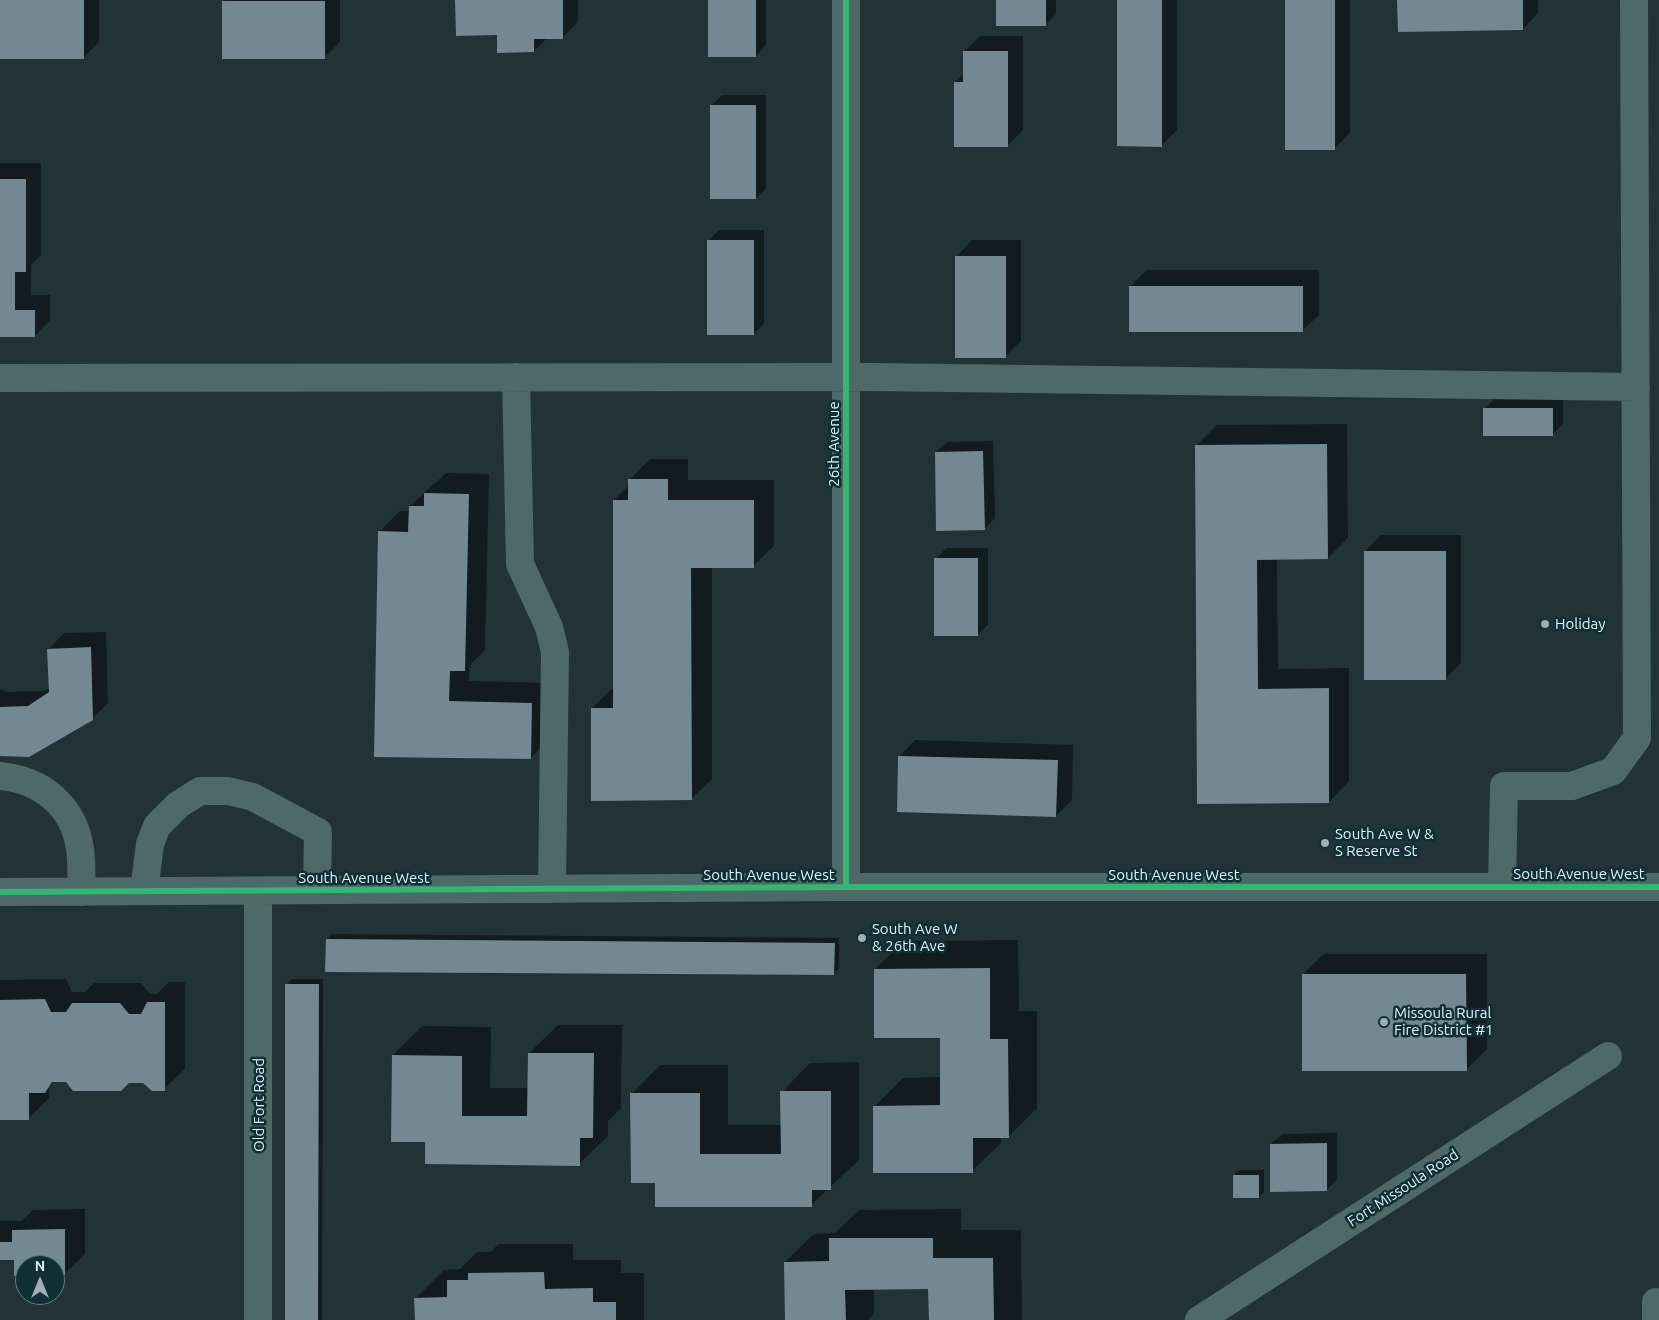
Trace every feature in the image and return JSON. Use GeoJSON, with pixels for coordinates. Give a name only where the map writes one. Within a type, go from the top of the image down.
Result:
{"type":"FeatureCollection","features":[{"type":"Feature","properties":{"kind":"street","name":"26th Avenue"},"geometry":{"type":"LineString","coordinates":[[846,0],[846,887]]}},
{"type":"Feature","properties":{"kind":"street"},"geometry":{"type":"LineString","coordinates":[[1502,887],[1504,786],[1572,786],[1613,771],[1637,738],[1648,556],[1636,387],[1634,0]]}},
{"type":"Feature","properties":{"kind":"street"},"geometry":{"type":"LineString","coordinates":[[0,378],[846,378],[1636,387]]}},
{"type":"Feature","properties":{"kind":"street"},"geometry":{"type":"LineString","coordinates":[[516,378],[520,564],[549,627],[555,652],[552,889]]}},
{"type":"Feature","properties":{"kind":"street"},"geometry":{"type":"LineString","coordinates":[[0,776],[14,778],[44,788],[67,812],[80,847],[82,892]]}},
{"type":"Feature","properties":{"kind":"street"},"geometry":{"type":"LineString","coordinates":[[144,891],[150,844],[157,826],[178,805],[200,791],[228,791],[254,797],[318,832],[317,890]]}},
{"type":"Feature","properties":{"kind":"street","name":"South Avenue West"},"geometry":{"type":"LineString","coordinates":[[0,892],[846,887],[1659,887]]}},
{"type":"Feature","properties":{"kind":"street","name":"Old Fort Road"},"geometry":{"type":"LineString","coordinates":[[258,891],[258,1320]]}},
{"type":"Feature","properties":{"kind":"street","name":"Fort Missoula Road"},"geometry":{"type":"LineString","coordinates":[[1199,1320],[1608,1056]]}},
{"type":"Feature","properties":{"kind":"building"},"geometry":{"type":"Polygon","coordinates":[[[0,0],[84,0],[84,59],[0,59],[0,0]]]}},
{"type":"Feature","properties":{"kind":"building"},"geometry":{"type":"Polygon","coordinates":[[[455,0],[563,0],[563,39],[534,39],[534,52],[497,53],[497,35],[456,36],[455,0]]]}},
{"type":"Feature","properties":{"kind":"building"},"geometry":{"type":"Polygon","coordinates":[[[708,0],[756,0],[756,57],[708,57],[708,0]]]}},
{"type":"Feature","properties":{"kind":"building"},"geometry":{"type":"Polygon","coordinates":[[[996,0],[1046,0],[1046,26],[996,26],[996,0]]]}},
{"type":"Feature","properties":{"kind":"building"},"geometry":{"type":"Polygon","coordinates":[[[1117,0],[1162,0],[1162,147],[1117,146],[1117,0]]]}},
{"type":"Feature","properties":{"kind":"building"},"geometry":{"type":"Polygon","coordinates":[[[1285,0],[1335,0],[1335,150],[1285,150],[1285,0]]]}},
{"type":"Feature","properties":{"kind":"building"},"geometry":{"type":"Polygon","coordinates":[[[1397,0],[1523,0],[1523,30],[1398,32],[1397,0]]]}},
{"type":"Feature","properties":{"kind":"building"},"geometry":{"type":"Polygon","coordinates":[[[222,1],[325,1],[325,59],[222,59],[222,1]]]}},
{"type":"Feature","properties":{"kind":"building"},"geometry":{"type":"Polygon","coordinates":[[[963,51],[1008,51],[1008,147],[954,147],[954,82],[963,82],[963,51]]]}},
{"type":"Feature","properties":{"kind":"building"},"geometry":{"type":"Polygon","coordinates":[[[710,105],[756,105],[756,199],[710,199],[710,105]]]}},
{"type":"Feature","properties":{"kind":"building"},"geometry":{"type":"Polygon","coordinates":[[[0,179],[26,179],[26,272],[15,272],[15,310],[35,310],[35,337],[0,337],[0,179]]]}},
{"type":"Feature","properties":{"kind":"building"},"geometry":{"type":"Polygon","coordinates":[[[707,240],[754,240],[754,335],[707,335],[707,240]]]}},
{"type":"Feature","properties":{"kind":"building"},"geometry":{"type":"Polygon","coordinates":[[[955,256],[1006,256],[1006,358],[955,358],[955,256]]]}},
{"type":"Feature","properties":{"kind":"building"},"geometry":{"type":"Polygon","coordinates":[[[1129,286],[1303,286],[1303,332],[1129,332],[1129,286]]]}},
{"type":"Feature","properties":{"kind":"building"},"geometry":{"type":"Polygon","coordinates":[[[1483,408],[1553,408],[1553,436],[1483,436],[1483,408]]]}},
{"type":"Feature","properties":{"kind":"building"},"geometry":{"type":"Polygon","coordinates":[[[1327,444],[1328,559],[1257,560],[1258,689],[1329,688],[1329,803],[1197,804],[1195,445],[1327,444]]]}},
{"type":"Feature","properties":{"kind":"building"},"geometry":{"type":"Polygon","coordinates":[[[983,451],[985,530],[936,531],[935,452],[983,451]]]}},
{"type":"Feature","properties":{"kind":"building"},"geometry":{"type":"Polygon","coordinates":[[[628,479],[668,479],[668,500],[754,500],[754,568],[691,568],[692,800],[591,801],[591,708],[613,708],[613,500],[628,500],[628,479]]]}},
{"type":"Feature","properties":{"kind":"building"},"geometry":{"type":"Polygon","coordinates":[[[424,493],[469,494],[465,671],[450,671],[449,701],[532,703],[531,759],[374,757],[378,531],[408,532],[409,506],[424,506],[424,493]]]}},
{"type":"Feature","properties":{"kind":"building"},"geometry":{"type":"Polygon","coordinates":[[[1364,551],[1446,551],[1446,680],[1364,680],[1364,551]]]}},
{"type":"Feature","properties":{"kind":"building"},"geometry":{"type":"Polygon","coordinates":[[[934,558],[978,558],[978,636],[934,636],[934,558]]]}},
{"type":"Feature","properties":{"kind":"building"},"geometry":{"type":"Polygon","coordinates":[[[91,647],[93,720],[29,757],[0,756],[0,707],[28,706],[49,692],[47,649],[91,647]]]}},
{"type":"Feature","properties":{"kind":"building"},"geometry":{"type":"Polygon","coordinates":[[[898,756],[1058,760],[1056,817],[897,812],[898,756]]]}},
{"type":"Feature","properties":{"kind":"building"},"geometry":{"type":"Polygon","coordinates":[[[326,939],[835,943],[834,975],[325,972],[326,939]]]}},
{"type":"Feature","properties":{"kind":"building"},"geometry":{"type":"Polygon","coordinates":[[[990,968],[990,1039],[1008,1039],[1009,1138],[973,1138],[973,1173],[873,1173],[873,1106],[940,1105],[940,1038],[874,1038],[874,969],[990,968]]]}},
{"type":"Feature","properties":{"kind":"building","name":"Missoula Rural Fire District #1"},"geometry":{"type":"Polygon","coordinates":[[[1302,974],[1466,974],[1467,1071],[1302,1071],[1302,974]]]}},
{"type":"Feature","properties":{"kind":"building"},"geometry":{"type":"Polygon","coordinates":[[[285,984],[319,984],[318,1320],[285,1320],[285,984]]]}},
{"type":"Feature","properties":{"kind":"building"},"geometry":{"type":"Polygon","coordinates":[[[45,999],[51,1012],[66,1012],[72,1003],[120,1003],[129,1014],[141,1014],[147,1002],[165,1002],[165,1091],[152,1091],[143,1083],[129,1083],[121,1091],[73,1091],[66,1082],[52,1082],[45,1093],[29,1093],[29,1120],[0,1120],[0,1000],[45,999]]]}},
{"type":"Feature","properties":{"kind":"building"},"geometry":{"type":"Polygon","coordinates":[[[528,1053],[594,1053],[593,1138],[580,1138],[580,1166],[425,1164],[425,1142],[391,1142],[392,1055],[462,1056],[462,1116],[527,1116],[528,1053]]]}},
{"type":"Feature","properties":{"kind":"building"},"geometry":{"type":"Polygon","coordinates":[[[780,1091],[831,1091],[831,1190],[812,1190],[812,1207],[655,1207],[655,1183],[631,1183],[630,1093],[700,1093],[700,1154],[781,1154],[780,1091]]]}},
{"type":"Feature","properties":{"kind":"building"},"geometry":{"type":"Polygon","coordinates":[[[1327,1143],[1327,1191],[1270,1192],[1270,1144],[1327,1143]]]}},
{"type":"Feature","properties":{"kind":"building"},"geometry":{"type":"Polygon","coordinates":[[[1233,1175],[1259,1175],[1259,1198],[1233,1198],[1233,1175]]]}},
{"type":"Feature","properties":{"kind":"building"},"geometry":{"type":"Polygon","coordinates":[[[65,1229],[65,1255],[15,1255],[14,1276],[14,1260],[0,1260],[0,1242],[12,1242],[12,1230],[65,1229]]]}},
{"type":"Feature","properties":{"kind":"building"},"geometry":{"type":"Polygon","coordinates":[[[829,1238],[933,1238],[933,1258],[993,1258],[994,1320],[929,1320],[928,1289],[845,1290],[846,1320],[785,1320],[784,1262],[829,1261],[829,1238]]]}},
{"type":"Feature","properties":{"kind":"building"},"geometry":{"type":"Polygon","coordinates":[[[544,1272],[545,1289],[593,1288],[593,1302],[616,1302],[616,1320],[415,1320],[414,1298],[447,1297],[447,1280],[468,1280],[468,1273],[544,1272]]]}},
{"type":"Feature","properties":{"kind":"cycle path"},"geometry":{"type":"LineString","coordinates":[[846,0],[846,887]]}},
{"type":"Feature","properties":{"kind":"cycle path"},"geometry":{"type":"LineString","coordinates":[[0,892],[846,887],[1659,887]]}},
{"type":"Feature","properties":{"kind":"place","name":"Holiday"},"geometry":{"type":"Point","coordinates":[1545,624]}},
{"type":"Feature","properties":{"kind":"place","name":"South Ave W & S Reserve St"},"geometry":{"type":"Point","coordinates":[1325,843]}},
{"type":"Feature","properties":{"kind":"place","name":"South Ave W & 26th Ave"},"geometry":{"type":"Point","coordinates":[862,938]}},
{"type":"Feature","properties":{"kind":"place","name":"Missoula Rural Fire District #1"},"geometry":{"type":"Point","coordinates":[1384,1022]}}]}
